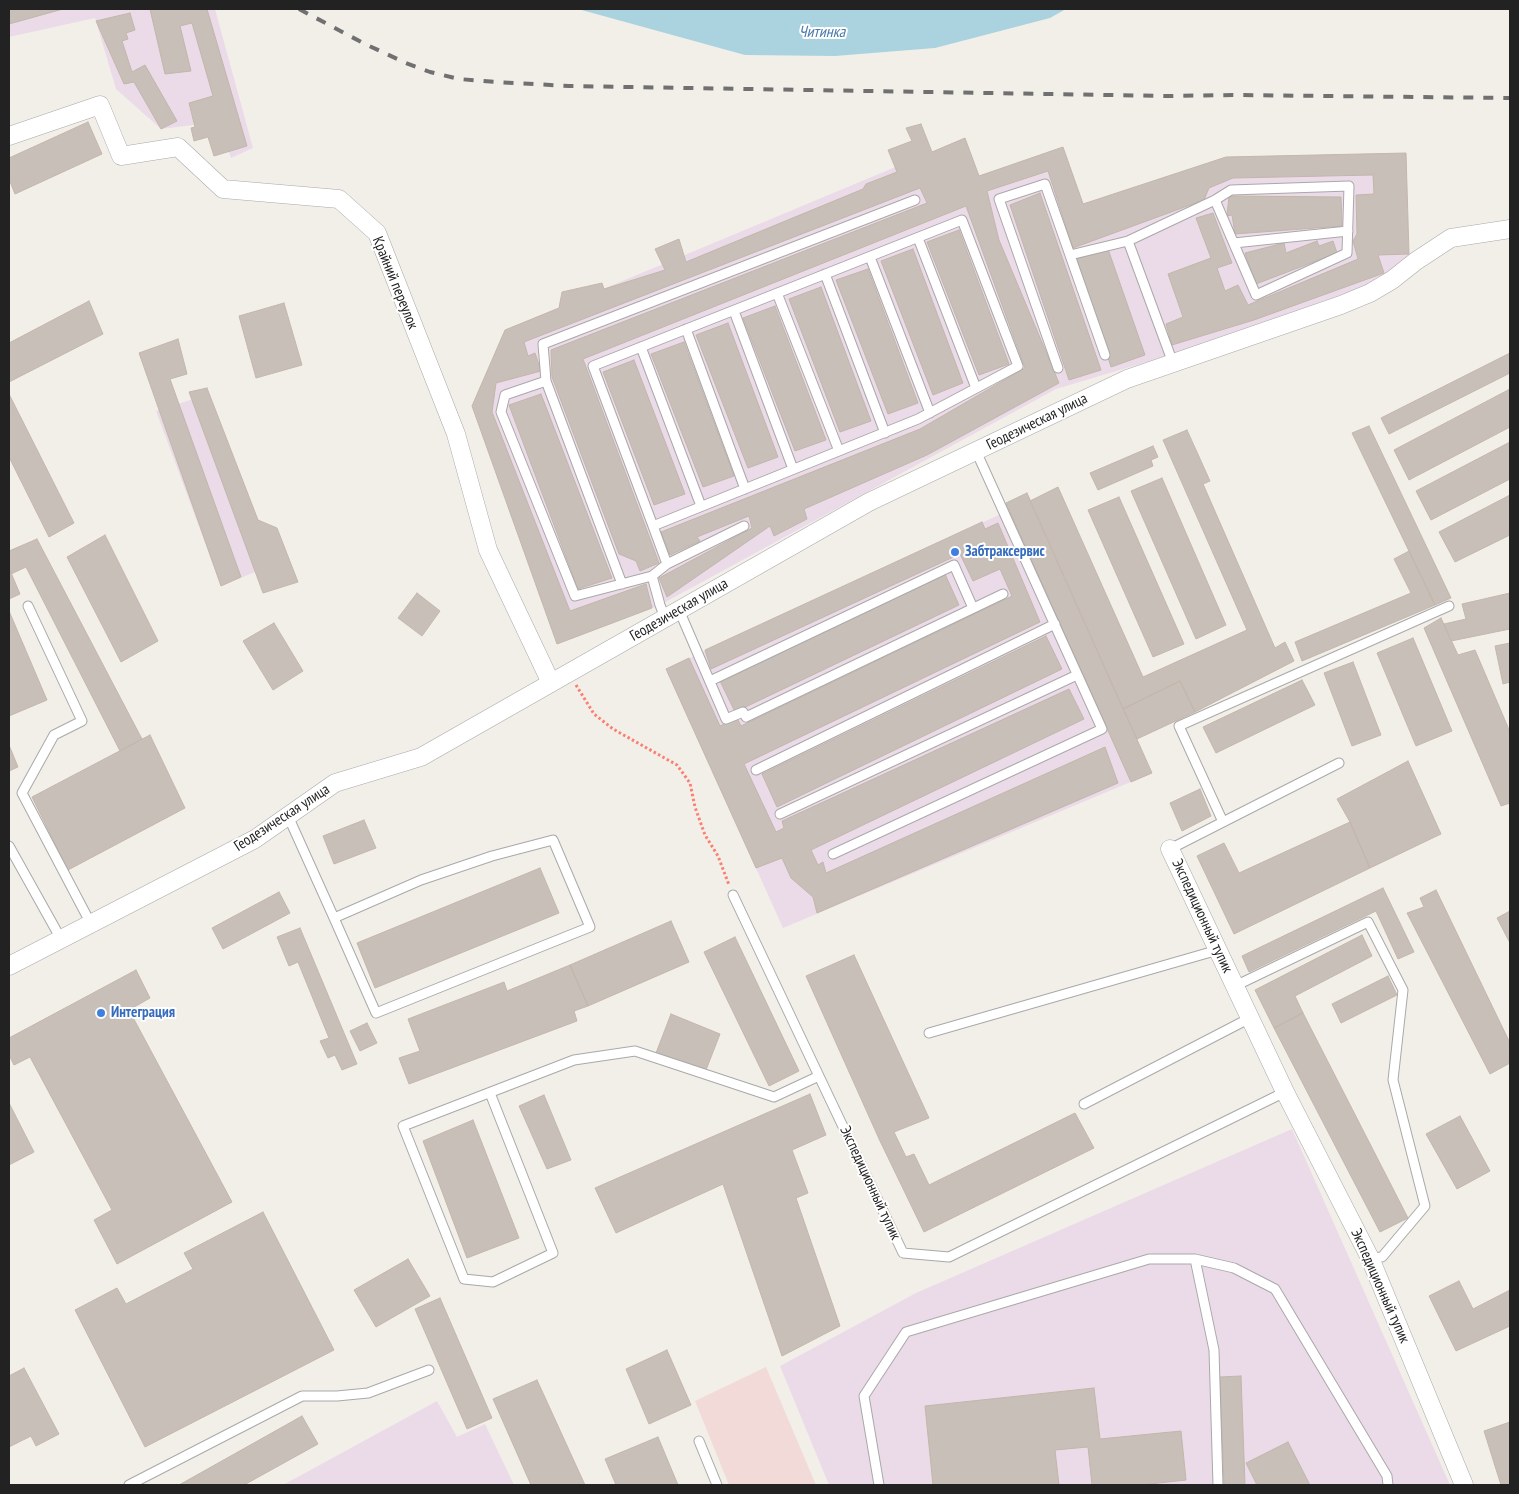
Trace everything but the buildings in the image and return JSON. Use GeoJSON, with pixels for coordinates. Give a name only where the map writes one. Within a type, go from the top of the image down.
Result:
{"type":"FeatureCollection","features":[{"type":"Feature","properties":{"kind":"street","name":"Крайний переулок"},"geometry":{"type":"LineString","coordinates":[[9,136],[100,106],[121,156],[178,147],[223,189],[339,199],[377,233],[456,434],[488,550],[551,683]]}},
{"type":"Feature","properties":{"kind":"street","name":"Геодезическая улица"},"geometry":{"type":"LineString","coordinates":[[9,966],[255,839],[335,783],[421,757],[869,502],[1127,379],[1341,305],[1370,293],[1392,280],[1416,260],[1450,238],[1510,229]]}},
{"type":"Feature","properties":{"kind":"street","name":"Экспедиционный тупик"},"geometry":{"type":"LineString","coordinates":[[1170,849],[1284,1092],[1370,1258],[1464,1485]]}},
{"type":"Feature","properties":{"kind":"lane"},"geometry":{"type":"LineString","coordinates":[[1058,368],[999,199],[1044,184],[1105,355]]}},
{"type":"Feature","properties":{"kind":"lane"},"geometry":{"type":"LineString","coordinates":[[1070,255],[1128,241],[1216,200],[1231,190],[1349,186],[1347,253],[1256,295],[1216,200]]}},
{"type":"Feature","properties":{"kind":"lane"},"geometry":{"type":"LineString","coordinates":[[622,584],[546,381],[543,344],[915,200]]}},
{"type":"Feature","properties":{"kind":"lane"},"geometry":{"type":"LineString","coordinates":[[653,526],[930,413],[1018,366],[962,220],[593,366],[667,564]]}},
{"type":"Feature","properties":{"kind":"lane"},"geometry":{"type":"LineString","coordinates":[[1234,243],[1348,231]]}},
{"type":"Feature","properties":{"kind":"lane"},"geometry":{"type":"LineString","coordinates":[[918,238],[976,388]]}},
{"type":"Feature","properties":{"kind":"lane"},"geometry":{"type":"LineString","coordinates":[[1128,241],[1174,362]]}},
{"type":"Feature","properties":{"kind":"lane"},"geometry":{"type":"LineString","coordinates":[[870,257],[930,413]]}},
{"type":"Feature","properties":{"kind":"lane"},"geometry":{"type":"LineString","coordinates":[[825,274],[884,433]]}},
{"type":"Feature","properties":{"kind":"lane"},"geometry":{"type":"LineString","coordinates":[[778,293],[839,451]]}},
{"type":"Feature","properties":{"kind":"lane"},"geometry":{"type":"LineString","coordinates":[[734,311],[793,469]]}},
{"type":"Feature","properties":{"kind":"lane"},"geometry":{"type":"LineString","coordinates":[[686,329],[745,489]]}},
{"type":"Feature","properties":{"kind":"lane"},"geometry":{"type":"LineString","coordinates":[[641,348],[701,506]]}},
{"type":"Feature","properties":{"kind":"lane"},"geometry":{"type":"LineString","coordinates":[[546,381],[505,394],[501,412],[575,596],[652,576],[667,564],[744,526]]}},
{"type":"Feature","properties":{"kind":"lane"},"geometry":{"type":"LineString","coordinates":[[833,854],[1102,730],[976,451]]}},
{"type":"Feature","properties":{"kind":"lane"},"geometry":{"type":"LineString","coordinates":[[710,681],[954,565],[973,608]]}},
{"type":"Feature","properties":{"kind":"lane"},"geometry":{"type":"LineString","coordinates":[[652,576],[660,605],[672,614],[710,681],[726,719],[743,712],[746,717],[1003,594]]}},
{"type":"Feature","properties":{"kind":"lane"},"geometry":{"type":"LineString","coordinates":[[28,606],[82,721],[54,735],[22,793],[91,924]]}},
{"type":"Feature","properties":{"kind":"lane"},"geometry":{"type":"LineString","coordinates":[[1223,822],[1179,726],[1449,606]]}},
{"type":"Feature","properties":{"kind":"lane"},"geometry":{"type":"LineString","coordinates":[[756,770],[1055,624]]}},
{"type":"Feature","properties":{"kind":"lane"},"geometry":{"type":"LineString","coordinates":[[780,814],[1077,675]]}},
{"type":"Feature","properties":{"kind":"lane"},"geometry":{"type":"LineString","coordinates":[[1170,849],[1339,763]]}},
{"type":"Feature","properties":{"kind":"lane"},"geometry":{"type":"LineString","coordinates":[[288,816],[376,1013],[590,927],[553,840],[492,856],[421,880],[334,918]]}},
{"type":"Feature","properties":{"kind":"lane"},"geometry":{"type":"LineString","coordinates":[[9,846],[61,939]]}},
{"type":"Feature","properties":{"kind":"lane","name":"Экспедиционный тупик"},"geometry":{"type":"LineString","coordinates":[[733,895],[903,1253],[949,1257],[1284,1092]]}},
{"type":"Feature","properties":{"kind":"lane"},"geometry":{"type":"LineString","coordinates":[[1235,986],[1368,922],[1403,990],[1393,1080],[1425,1206],[1382,1257],[1370,1258]]}},
{"type":"Feature","properties":{"kind":"lane"},"geometry":{"type":"LineString","coordinates":[[929,1033],[1218,950]]}},
{"type":"Feature","properties":{"kind":"lane"},"geometry":{"type":"LineString","coordinates":[[1084,1104],[1250,1018]]}},
{"type":"Feature","properties":{"kind":"lane"},"geometry":{"type":"LineString","coordinates":[[490,1093],[553,1253],[493,1282],[464,1279],[403,1126],[574,1060],[635,1050],[774,1098],[819,1076]]}},
{"type":"Feature","properties":{"kind":"lane"},"geometry":{"type":"LineString","coordinates":[[879,1485],[864,1396],[906,1332],[1149,1259],[1195,1259],[1234,1268],[1275,1289],[1387,1476],[1388,1485]]}},
{"type":"Feature","properties":{"kind":"lane"},"geometry":{"type":"LineString","coordinates":[[1195,1259],[1214,1350],[1218,1485]]}},
{"type":"Feature","properties":{"kind":"lane"},"geometry":{"type":"LineString","coordinates":[[129,1485],[302,1396],[368,1393],[429,1370]]}},
{"type":"Feature","properties":{"kind":"lane"},"geometry":{"type":"LineString","coordinates":[[699,1441],[717,1485]]}},
{"type":"Feature","properties":{"kind":"path"},"geometry":{"type":"LineString","coordinates":[[570,672],[594,714],[613,728],[676,765],[690,783],[695,807],[703,828],[718,856],[733,895]]}},
{"type":"Feature","properties":{"kind":"shaded area"},"geometry":{"type":"Polygon","coordinates":[[[9,9],[215,9],[253,148],[231,158],[220,125],[209,123],[161,129],[116,89],[95,18],[9,37],[9,9]]]}},
{"type":"Feature","properties":{"kind":"shaded area"},"geometry":{"type":"Polygon","coordinates":[[[965,138],[979,176],[1063,147],[1084,204],[1226,157],[1406,153],[1409,271],[1170,355],[1056,389],[660,605],[557,644],[472,406],[505,330],[965,138]]]}},
{"type":"Feature","properties":{"kind":"shaded area"},"geometry":{"type":"Polygon","coordinates":[[[209,394],[258,520],[272,565],[221,586],[156,411],[209,394]]]}},
{"type":"Feature","properties":{"kind":"shaded area"},"geometry":{"type":"Polygon","coordinates":[[[1029,501],[1152,773],[783,928],[666,669],[1029,501]]]}},
{"type":"Feature","properties":{"kind":"shaded area"},"geometry":{"type":"Polygon","coordinates":[[[1292,1129],[1450,1485],[829,1485],[780,1366],[916,1293],[1292,1129]]]}},
{"type":"Feature","properties":{"kind":"shaded area"},"geometry":{"type":"Polygon","coordinates":[[[766,1367],[816,1485],[729,1485],[695,1401],[766,1367]]]}},
{"type":"Feature","properties":{"kind":"shaded area"},"geometry":{"type":"Polygon","coordinates":[[[437,1401],[457,1437],[485,1424],[514,1485],[283,1485],[437,1401]]]}},
{"type":"Feature","properties":{"kind":"water","name":"Читинка"},"geometry":{"type":"Polygon","coordinates":[[[578,9],[1066,9],[1050,18],[935,48],[835,56],[745,55],[578,9]]]}},
{"type":"Feature","properties":{"kind":"railway"},"geometry":{"type":"LineString","coordinates":[[299,9],[365,44],[430,72],[459,79],[496,82],[569,86],[1168,96],[1510,98]]}},
{"type":"Feature","properties":{"kind":"place","name":"Забтраксервис"},"geometry":{"type":"Point","coordinates":[955,552]}},
{"type":"Feature","properties":{"kind":"place","name":"Интеграция"},"geometry":{"type":"Point","coordinates":[101,1013]}}]}
